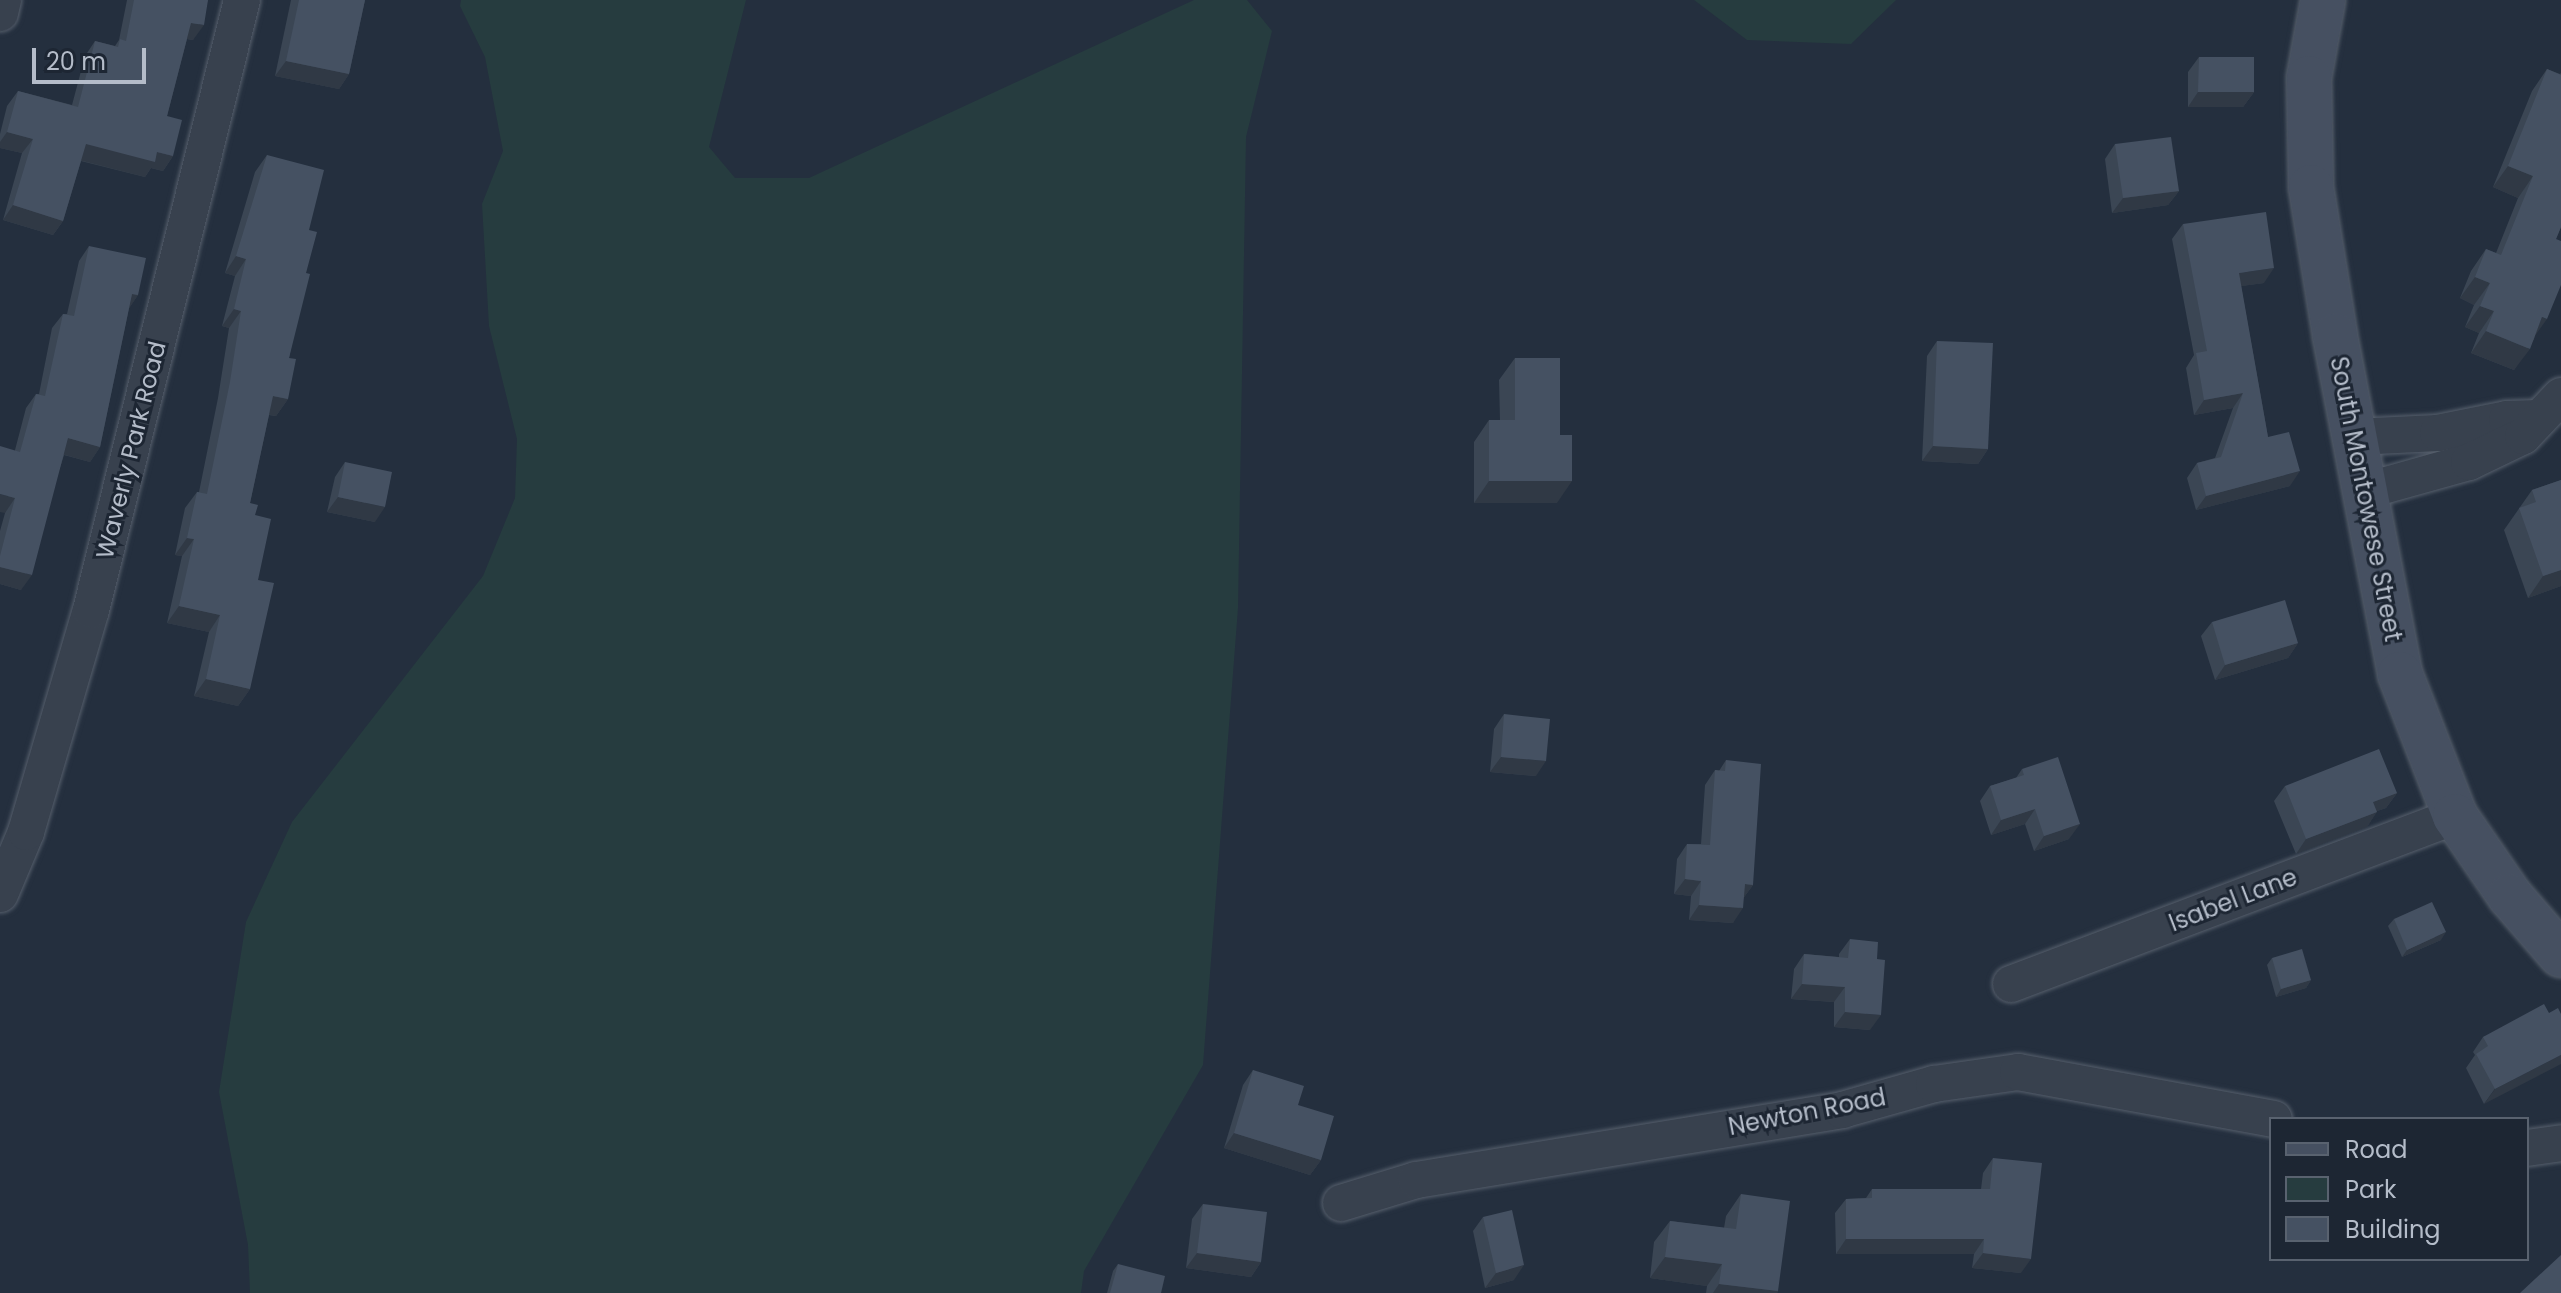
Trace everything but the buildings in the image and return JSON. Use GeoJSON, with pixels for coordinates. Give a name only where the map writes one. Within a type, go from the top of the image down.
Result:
{"type":"FeatureCollection","features":[{"type":"Feature","properties":{"kind":"main road","name":"South Montowese Street"},"geometry":{"type":"LineString","coordinates":[[2323,0],[2309,78],[2311,187],[2354,437],[2400,674],[2455,816],[2510,896],[2561,955]]}},
{"type":"Feature","properties":{"kind":"street","name":"Waverly Park Road"},"geometry":{"type":"LineString","coordinates":[[0,894],[26,832],[91,610],[242,0]]}},
{"type":"Feature","properties":{"kind":"street"},"geometry":{"type":"LineString","coordinates":[[0,13],[2,2]]}},
{"type":"Feature","properties":{"kind":"street"},"geometry":{"type":"LineString","coordinates":[[2354,437],[2438,433],[2550,407]]}},
{"type":"Feature","properties":{"kind":"street"},"geometry":{"type":"LineString","coordinates":[[2365,491],[2469,462],[2523,436],[2550,407]]}},
{"type":"Feature","properties":{"kind":"street","name":"Isabel Lane"},"geometry":{"type":"LineString","coordinates":[[2011,984],[2455,816]]}},
{"type":"Feature","properties":{"kind":"street","name":"Newton Road"},"geometry":{"type":"LineString","coordinates":[[1341,1203],[1416,1180],[1842,1110],[1934,1084],[2018,1072],[2269,1118]]}},
{"type":"Feature","properties":{"kind":"street"},"geometry":{"type":"LineString","coordinates":[[2529,1148],[2561,1143]]}},
{"type":"Feature","properties":{"kind":"green space"},"geometry":{"type":"Polygon","coordinates":[[[461,0],[746,0],[709,147],[735,178],[809,178],[1194,0],[1247,0],[1272,31],[1246,137],[1238,608],[1203,1065],[1084,1271],[1081,1293],[250,1293],[248,1245],[219,1092],[246,922],[292,822],[483,576],[515,498],[517,439],[489,326],[482,204],[503,151],[485,57],[460,6],[461,0]]]}},
{"type":"Feature","properties":{"kind":"green space"},"geometry":{"type":"Polygon","coordinates":[[[1694,0],[1896,0],[1851,44],[1747,40],[1694,0]]]}}]}
